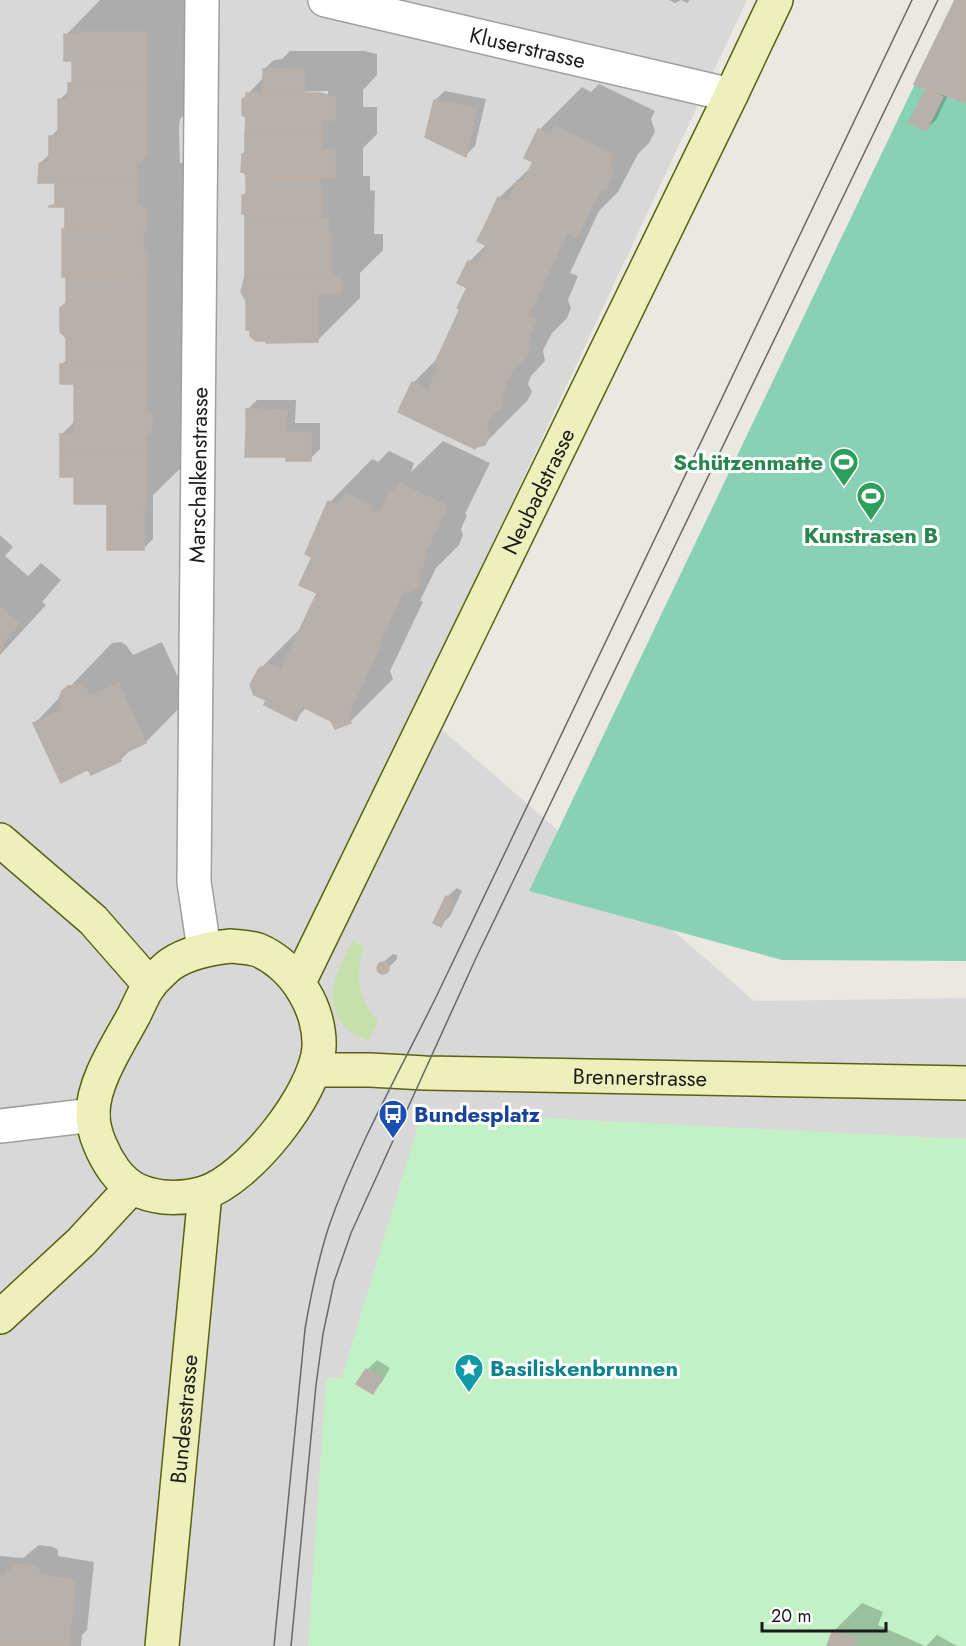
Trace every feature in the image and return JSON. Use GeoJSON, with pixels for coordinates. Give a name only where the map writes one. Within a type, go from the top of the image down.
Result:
{"type":"FeatureCollection","features":[{"type":"Feature","properties":{"kind":"street","name":"Marschalkenstrasse"},"geometry":{"type":"LineString","coordinates":[[202,0],[194,882],[204,949]]}},
{"type":"Feature","properties":{"kind":"street","name":"Kluserstrasse"},"geometry":{"type":"LineString","coordinates":[[325,0],[731,95]]}},
{"type":"Feature","properties":{"kind":"street","name":"Neubadstrasse"},"geometry":{"type":"LineString","coordinates":[[299,982],[776,0]]}},
{"type":"Feature","properties":{"kind":"street"},"geometry":{"type":"LineString","coordinates":[[0,840],[93,920],[150,985]]}},
{"type":"Feature","properties":{"kind":"street"},"geometry":{"type":"LineString","coordinates":[[231,946],[257,949],[277,961],[299,982],[311,1003],[318,1028],[319,1048],[314,1070],[296,1105],[258,1155],[234,1177],[205,1193],[174,1198],[147,1195],[131,1188],[113,1169],[98,1140],[93,1115],[96,1092],[107,1065],[150,985],[171,964],[204,949],[231,946]]}},
{"type":"Feature","properties":{"kind":"street","name":"Brennerstrasse"},"geometry":{"type":"LineString","coordinates":[[314,1070],[966,1083]]}},
{"type":"Feature","properties":{"kind":"street"},"geometry":{"type":"LineString","coordinates":[[0,1126],[93,1115]]}},
{"type":"Feature","properties":{"kind":"street"},"geometry":{"type":"LineString","coordinates":[[0,1317],[81,1242],[131,1188]]}},
{"type":"Feature","properties":{"kind":"street","name":"Bundesstrasse"},"geometry":{"type":"LineString","coordinates":[[162,1646],[205,1193]]}},
{"type":"Feature","properties":{"kind":"shaded area"},"geometry":{"type":"Polygon","coordinates":[[[0,0],[747,0],[416,707],[754,1001],[966,998],[966,1646],[0,1646],[0,0]]]}},
{"type":"Feature","properties":{"kind":"green space","name":"Schützenmatte"},"geometry":{"type":"Polygon","coordinates":[[[955,0],[966,0],[966,961],[782,960],[529,891],[955,0]]]}},
{"type":"Feature","properties":{"kind":"green space"},"geometry":{"type":"Polygon","coordinates":[[[352,941],[364,947],[359,967],[360,986],[366,1004],[378,1021],[369,1040],[350,1031],[341,1022],[333,1001],[338,971],[352,941]]]}},
{"type":"Feature","properties":{"kind":"green space"},"geometry":{"type":"Polygon","coordinates":[[[422,1112],[966,1139],[966,1646],[308,1646],[326,1378],[342,1377],[422,1112]]]}},
{"type":"Feature","properties":{"kind":"building"},"geometry":{"type":"Polygon","coordinates":[[[955,0],[966,0],[966,103],[914,84],[955,0]]]}},
{"type":"Feature","properties":{"kind":"building"},"geometry":{"type":"Polygon","coordinates":[[[79,32],[146,32],[146,83],[72,83],[72,61],[64,61],[64,34],[78,35],[79,32]]]}},
{"type":"Feature","properties":{"kind":"building"},"geometry":{"type":"Polygon","coordinates":[[[304,68],[304,93],[263,93],[263,69],[304,68]]]}},
{"type":"Feature","properties":{"kind":"building"},"geometry":{"type":"Polygon","coordinates":[[[68,83],[146,83],[146,136],[58,136],[58,99],[68,100],[68,83]]]}},
{"type":"Feature","properties":{"kind":"building"},"geometry":{"type":"Polygon","coordinates":[[[926,89],[943,97],[926,131],[909,123],[926,89]]]}},
{"type":"Feature","properties":{"kind":"building"},"geometry":{"type":"Polygon","coordinates":[[[246,93],[320,93],[335,97],[335,120],[321,120],[321,135],[245,135],[246,117],[242,115],[242,99],[246,97],[246,93]]]}},
{"type":"Feature","properties":{"kind":"building"},"geometry":{"type":"Polygon","coordinates":[[[434,100],[477,108],[466,157],[425,137],[434,100]]]}},
{"type":"Feature","properties":{"kind":"building"},"geometry":{"type":"Polygon","coordinates":[[[555,126],[613,154],[609,163],[613,174],[607,188],[600,190],[588,215],[522,183],[533,162],[524,158],[538,129],[550,135],[555,126]]]}},
{"type":"Feature","properties":{"kind":"building"},"geometry":{"type":"Polygon","coordinates":[[[245,135],[321,135],[321,150],[335,149],[335,178],[246,177],[245,173],[241,172],[242,154],[245,153],[245,135]]]}},
{"type":"Feature","properties":{"kind":"building"},"geometry":{"type":"Polygon","coordinates":[[[49,136],[146,136],[146,155],[140,162],[137,161],[137,183],[38,183],[39,163],[49,163],[49,136]]]}},
{"type":"Feature","properties":{"kind":"building"},"geometry":{"type":"Polygon","coordinates":[[[320,176],[321,218],[245,218],[245,214],[242,214],[242,195],[246,195],[246,177],[320,176]]]}},
{"type":"Feature","properties":{"kind":"building"},"geometry":{"type":"Polygon","coordinates":[[[517,181],[588,215],[576,237],[568,233],[558,253],[488,219],[498,197],[508,202],[517,181]]]}},
{"type":"Feature","properties":{"kind":"building"},"geometry":{"type":"Polygon","coordinates":[[[55,183],[137,183],[137,205],[146,211],[146,230],[65,230],[65,207],[49,207],[55,205],[55,183]]]}},
{"type":"Feature","properties":{"kind":"building"},"geometry":{"type":"Polygon","coordinates":[[[245,218],[328,218],[328,233],[332,233],[332,276],[245,276],[245,218]]]}},
{"type":"Feature","properties":{"kind":"building"},"geometry":{"type":"Polygon","coordinates":[[[488,219],[558,253],[538,295],[477,266],[487,246],[477,241],[488,219]]]}},
{"type":"Feature","properties":{"kind":"building"},"geometry":{"type":"Polygon","coordinates":[[[62,229],[145,230],[143,249],[147,251],[147,272],[143,273],[146,276],[62,277],[62,229]]]}},
{"type":"Feature","properties":{"kind":"building"},"geometry":{"type":"Polygon","coordinates":[[[468,261],[538,295],[528,316],[537,319],[527,342],[457,308],[467,288],[457,283],[468,261]]]}},
{"type":"Feature","properties":{"kind":"building"},"geometry":{"type":"Polygon","coordinates":[[[66,276],[146,276],[146,320],[60,320],[60,308],[66,303],[66,276]]]}},
{"type":"Feature","properties":{"kind":"building"},"geometry":{"type":"Polygon","coordinates":[[[245,276],[341,276],[341,294],[318,294],[318,342],[266,343],[266,341],[256,341],[250,336],[250,330],[246,330],[246,301],[241,292],[245,276]]]}},
{"type":"Feature","properties":{"kind":"building"},"geometry":{"type":"Polygon","coordinates":[[[460,309],[527,342],[529,352],[524,362],[515,365],[501,394],[435,363],[460,309]]]}},
{"type":"Feature","properties":{"kind":"building"},"geometry":{"type":"Polygon","coordinates":[[[60,320],[146,320],[146,364],[66,364],[66,338],[60,332],[60,320]]]}},
{"type":"Feature","properties":{"kind":"building"},"geometry":{"type":"Polygon","coordinates":[[[60,364],[146,364],[146,407],[74,406],[74,384],[60,384],[60,364]]]}},
{"type":"Feature","properties":{"kind":"building"},"geometry":{"type":"Polygon","coordinates":[[[439,365],[501,394],[503,406],[494,410],[486,427],[490,435],[485,445],[475,449],[398,412],[412,382],[428,390],[439,365]]]}},
{"type":"Feature","properties":{"kind":"building"},"geometry":{"type":"Polygon","coordinates":[[[74,406],[146,407],[146,412],[152,417],[152,425],[150,433],[146,432],[146,455],[60,455],[60,434],[74,434],[74,406]]]}},
{"type":"Feature","properties":{"kind":"building"},"geometry":{"type":"Polygon","coordinates":[[[246,409],[287,410],[286,432],[246,432],[246,409]]]}},
{"type":"Feature","properties":{"kind":"building"},"geometry":{"type":"Polygon","coordinates":[[[246,432],[311,432],[311,461],[286,461],[286,457],[245,457],[246,432]]]}},
{"type":"Feature","properties":{"kind":"building"},"geometry":{"type":"Polygon","coordinates":[[[60,455],[146,455],[146,504],[74,504],[74,477],[60,477],[60,455]]]}},
{"type":"Feature","properties":{"kind":"building"},"geometry":{"type":"Polygon","coordinates":[[[399,483],[448,506],[423,557],[426,558],[419,573],[421,579],[416,589],[410,592],[404,589],[400,599],[305,554],[328,501],[338,506],[345,493],[373,506],[371,510],[379,514],[390,490],[395,492],[399,483]]]}},
{"type":"Feature","properties":{"kind":"building"},"geometry":{"type":"Polygon","coordinates":[[[107,504],[144,504],[144,550],[107,550],[107,504]]]}},
{"type":"Feature","properties":{"kind":"building"},"geometry":{"type":"Polygon","coordinates":[[[312,557],[400,599],[374,660],[302,625],[317,593],[299,585],[312,557]]]}},
{"type":"Feature","properties":{"kind":"building"},"geometry":{"type":"Polygon","coordinates":[[[0,607],[19,624],[1,646],[4,648],[0,653],[0,607]]]}},
{"type":"Feature","properties":{"kind":"building"},"geometry":{"type":"Polygon","coordinates":[[[302,625],[374,660],[348,715],[351,723],[335,729],[331,721],[303,707],[296,721],[264,705],[266,700],[254,695],[250,685],[259,668],[269,664],[281,669],[302,625]]]}},
{"type":"Feature","properties":{"kind":"building"},"geometry":{"type":"Polygon","coordinates":[[[119,683],[146,743],[118,756],[121,761],[91,775],[88,769],[61,783],[33,723],[62,710],[59,698],[68,686],[81,685],[90,696],[119,683]]]}},
{"type":"Feature","properties":{"kind":"building"},"geometry":{"type":"Polygon","coordinates":[[[446,896],[454,901],[441,927],[433,923],[446,896]]]}},
{"type":"Feature","properties":{"kind":"building"},"geometry":{"type":"Polygon","coordinates":[[[383,962],[389,968],[383,974],[377,968],[383,962]]]}},
{"type":"Feature","properties":{"kind":"building"},"geometry":{"type":"Polygon","coordinates":[[[366,1369],[382,1378],[373,1394],[356,1384],[366,1369]]]}},
{"type":"Feature","properties":{"kind":"building"},"geometry":{"type":"Polygon","coordinates":[[[18,1564],[35,1566],[39,1569],[39,1575],[75,1580],[69,1646],[0,1646],[0,1576],[7,1577],[7,1572],[11,1572],[13,1566],[18,1564]]]}},
{"type":"Feature","properties":{"kind":"building"},"geometry":{"type":"Polygon","coordinates":[[[833,1630],[857,1639],[854,1646],[827,1646],[833,1630]]]}},
{"type":"Feature","properties":{"kind":"tram line"},"geometry":{"type":"LineString","coordinates":[[274,1646],[305,1329],[321,1252],[340,1196],[366,1137],[438,993],[912,0]]}},
{"type":"Feature","properties":{"kind":"tram line"},"geometry":{"type":"LineString","coordinates":[[291,1646],[323,1334],[334,1282],[351,1233],[476,958],[938,0]]}},
{"type":"Feature","properties":{"kind":"place","name":"Schützenmatte"},"geometry":{"type":"Point","coordinates":[844,488]}},
{"type":"Feature","properties":{"kind":"place","name":"Kunstrasen B"},"geometry":{"type":"Point","coordinates":[871,522]}},
{"type":"Feature","properties":{"kind":"place","name":"Bundesplatz"},"geometry":{"type":"Point","coordinates":[393,1140]}},
{"type":"Feature","properties":{"kind":"place","name":"Basiliskenbrunnen"},"geometry":{"type":"Point","coordinates":[469,1394]}}]}
